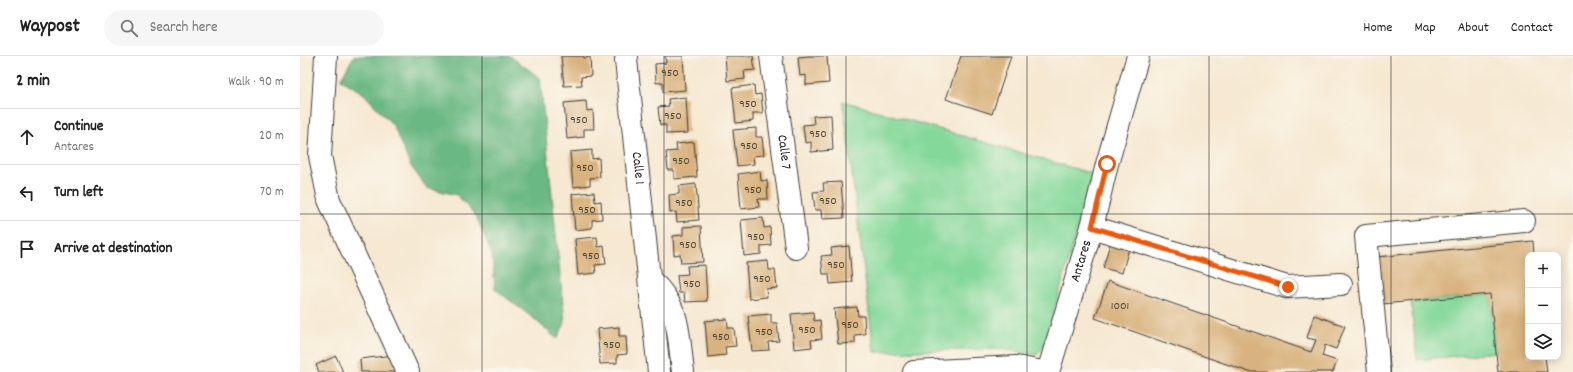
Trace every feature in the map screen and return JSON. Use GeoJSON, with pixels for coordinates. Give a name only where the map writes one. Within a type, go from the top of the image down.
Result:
{"type":"FeatureCollection","features":[{"type":"Feature","properties":{"kind":"street"},"geometry":{"type":"LineString","coordinates":[[326,56],[320,156],[329,200],[408,372]]}},
{"type":"Feature","properties":{"kind":"street","name":"Calle 1"},"geometry":{"type":"LineString","coordinates":[[627,56],[626,60],[659,372]]}},
{"type":"Feature","properties":{"kind":"street","name":"Calle 7"},"geometry":{"type":"LineString","coordinates":[[771,56],[796,248]]}},
{"type":"Feature","properties":{"kind":"street","name":"Antares"},"geometry":{"type":"LineString","coordinates":[[1048,372],[1092,227],[1107,164],[1138,56]]}},
{"type":"Feature","properties":{"kind":"street"},"geometry":{"type":"LineString","coordinates":[[1379,372],[1366,236],[1524,222]]}},
{"type":"Feature","properties":{"kind":"street"},"geometry":{"type":"LineString","coordinates":[[1092,227],[1288,287],[1341,284]]}},
{"type":"Feature","properties":{"kind":"street"},"geometry":{"type":"LineString","coordinates":[[650,280],[665,296],[674,314],[677,324],[683,372]]}},
{"type":"Feature","properties":{"kind":"street"},"geometry":{"type":"LineString","coordinates":[[914,372],[1016,367],[1043,372]]}},
{"type":"Feature","properties":{"kind":"green space"},"geometry":{"type":"Polygon","coordinates":[[[354,56],[510,56],[540,78],[565,323],[557,339],[533,318],[495,289],[492,254],[476,216],[457,195],[427,188],[410,165],[393,125],[364,94],[341,79],[354,56]]]}},
{"type":"Feature","properties":{"kind":"green space"},"geometry":{"type":"Polygon","coordinates":[[[843,101],[1093,174],[1044,346],[1037,355],[1000,349],[874,352],[843,101]]]}},
{"type":"Feature","properties":{"kind":"green space"},"geometry":{"type":"Polygon","coordinates":[[[1490,294],[1496,352],[1417,360],[1411,302],[1490,294]]]}},
{"type":"Feature","properties":{"kind":"building"},"geometry":{"type":"Polygon","coordinates":[[[561,56],[583,56],[584,58],[590,57],[591,76],[581,77],[582,85],[564,86],[561,56]]]}},
{"type":"Feature","properties":{"kind":"building"},"geometry":{"type":"Polygon","coordinates":[[[665,56],[683,56],[685,90],[663,92],[663,82],[656,83],[655,64],[666,63],[665,56]]]}},
{"type":"Feature","properties":{"kind":"building"},"geometry":{"type":"Polygon","coordinates":[[[725,56],[753,56],[755,70],[744,71],[745,79],[727,81],[725,56]]]}},
{"type":"Feature","properties":{"kind":"building"},"geometry":{"type":"Polygon","coordinates":[[[827,56],[829,83],[806,85],[806,75],[800,76],[798,57],[827,56]]]}},
{"type":"Feature","properties":{"kind":"building"},"geometry":{"type":"Polygon","coordinates":[[[961,56],[1011,56],[992,114],[946,99],[961,56]]]}},
{"type":"Feature","properties":{"kind":"building"},"geometry":{"type":"Polygon","coordinates":[[[754,85],[755,95],[761,94],[763,113],[753,113],[753,121],[736,123],[732,88],[754,85]]]}},
{"type":"Feature","properties":{"kind":"building"},"geometry":{"type":"Polygon","coordinates":[[[686,97],[688,133],[666,134],[666,125],[660,125],[658,107],[669,106],[668,99],[686,97]]]}},
{"type":"Feature","properties":{"kind":"building"},"geometry":{"type":"Polygon","coordinates":[[[586,101],[587,111],[593,110],[594,129],[584,129],[584,137],[567,139],[564,103],[586,101]]]}},
{"type":"Feature","properties":{"kind":"building"},"geometry":{"type":"Polygon","coordinates":[[[831,115],[833,150],[811,152],[811,142],[805,143],[803,125],[814,124],[813,116],[831,115]]]}},
{"type":"Feature","properties":{"kind":"building"},"geometry":{"type":"Polygon","coordinates":[[[756,128],[756,137],[762,137],[764,155],[753,156],[754,164],[737,166],[733,130],[756,128]]]}},
{"type":"Feature","properties":{"kind":"building"},"geometry":{"type":"Polygon","coordinates":[[[694,142],[697,177],[674,179],[674,170],[668,170],[666,152],[677,151],[676,144],[694,142]]]}},
{"type":"Feature","properties":{"kind":"building"},"geometry":{"type":"Polygon","coordinates":[[[592,150],[592,159],[599,158],[600,177],[590,178],[590,185],[573,187],[570,152],[592,150]]]}},
{"type":"Feature","properties":{"kind":"building"},"geometry":{"type":"Polygon","coordinates":[[[760,171],[761,181],[767,180],[768,199],[758,199],[759,207],[741,209],[738,174],[760,171]]]}},
{"type":"Feature","properties":{"kind":"building"},"geometry":{"type":"Polygon","coordinates":[[[841,182],[844,218],[822,219],[821,210],[815,210],[813,192],[824,191],[823,183],[841,182]]]}},
{"type":"Feature","properties":{"kind":"building"},"geometry":{"type":"Polygon","coordinates":[[[696,184],[699,220],[677,222],[676,212],[670,213],[669,195],[679,194],[679,186],[696,184]]]}},
{"type":"Feature","properties":{"kind":"building"},"geometry":{"type":"Polygon","coordinates":[[[594,192],[595,202],[601,201],[602,219],[592,220],[592,228],[575,230],[572,194],[594,192]]]}},
{"type":"Feature","properties":{"kind":"building"},"geometry":{"type":"Polygon","coordinates":[[[763,218],[764,228],[770,227],[771,245],[761,246],[761,254],[744,256],[741,220],[763,218]]]}},
{"type":"Feature","properties":{"kind":"building"},"geometry":{"type":"Polygon","coordinates":[[[701,226],[703,262],[681,263],[680,254],[674,255],[673,236],[683,235],[683,227],[701,226]]]}},
{"type":"Feature","properties":{"kind":"building"},"geometry":{"type":"Polygon","coordinates":[[[597,237],[598,247],[604,246],[606,264],[595,265],[596,273],[578,275],[575,239],[597,237]]]}},
{"type":"Feature","properties":{"kind":"building"},"geometry":{"type":"Polygon","coordinates":[[[1111,240],[1130,245],[1122,273],[1103,268],[1111,240]]]}},
{"type":"Feature","properties":{"kind":"building"},"geometry":{"type":"Polygon","coordinates":[[[1533,241],[1534,252],[1525,252],[1525,360],[1545,360],[1547,372],[1498,372],[1490,294],[1382,304],[1377,257],[1533,241]]]}},
{"type":"Feature","properties":{"kind":"building"},"geometry":{"type":"Polygon","coordinates":[[[849,246],[852,282],[830,284],[829,274],[823,274],[821,256],[832,255],[831,248],[849,246]]]}},
{"type":"Feature","properties":{"kind":"building"},"geometry":{"type":"Polygon","coordinates":[[[768,261],[769,270],[775,270],[777,288],[766,289],[767,297],[749,299],[746,263],[768,261]]]}},
{"type":"Feature","properties":{"kind":"building"},"geometry":{"type":"Polygon","coordinates":[[[705,265],[707,301],[685,302],[684,293],[679,293],[677,275],[688,274],[687,266],[705,265]]]}},
{"type":"Feature","properties":{"kind":"building"},"geometry":{"type":"Polygon","coordinates":[[[1108,281],[1311,352],[1316,340],[1307,338],[1314,315],[1345,326],[1336,349],[1325,345],[1322,356],[1337,361],[1333,372],[1249,372],[1095,318],[1108,281]]]}},
{"type":"Feature","properties":{"kind":"building"},"geometry":{"type":"Polygon","coordinates":[[[857,307],[858,316],[864,316],[865,334],[855,335],[855,343],[838,344],[834,309],[857,307]]]}},
{"type":"Feature","properties":{"kind":"building"},"geometry":{"type":"Polygon","coordinates":[[[813,312],[814,321],[820,320],[822,339],[811,340],[812,347],[794,349],[791,314],[813,312]]]}},
{"type":"Feature","properties":{"kind":"building"},"geometry":{"type":"Polygon","coordinates":[[[771,314],[771,323],[777,323],[779,341],[768,342],[769,350],[752,351],[748,316],[771,314]]]}},
{"type":"Feature","properties":{"kind":"building"},"geometry":{"type":"Polygon","coordinates":[[[727,319],[728,328],[734,328],[736,346],[725,347],[726,355],[708,357],[705,321],[727,319]]]}},
{"type":"Feature","properties":{"kind":"building"},"geometry":{"type":"Polygon","coordinates":[[[619,327],[619,336],[626,336],[627,354],[617,355],[617,363],[600,364],[597,329],[619,327]]]}},
{"type":"Feature","properties":{"kind":"building"},"geometry":{"type":"Polygon","coordinates":[[[394,355],[396,372],[361,372],[360,359],[394,355]]]}},
{"type":"Feature","properties":{"kind":"building"},"geometry":{"type":"Polygon","coordinates":[[[336,356],[343,372],[319,372],[316,365],[336,356]]]}},
{"type":"Feature","properties":{"kind":"route"},"geometry":{"type":"LineString","coordinates":[[1107,164],[1092,227],[1288,287]]}}]}
